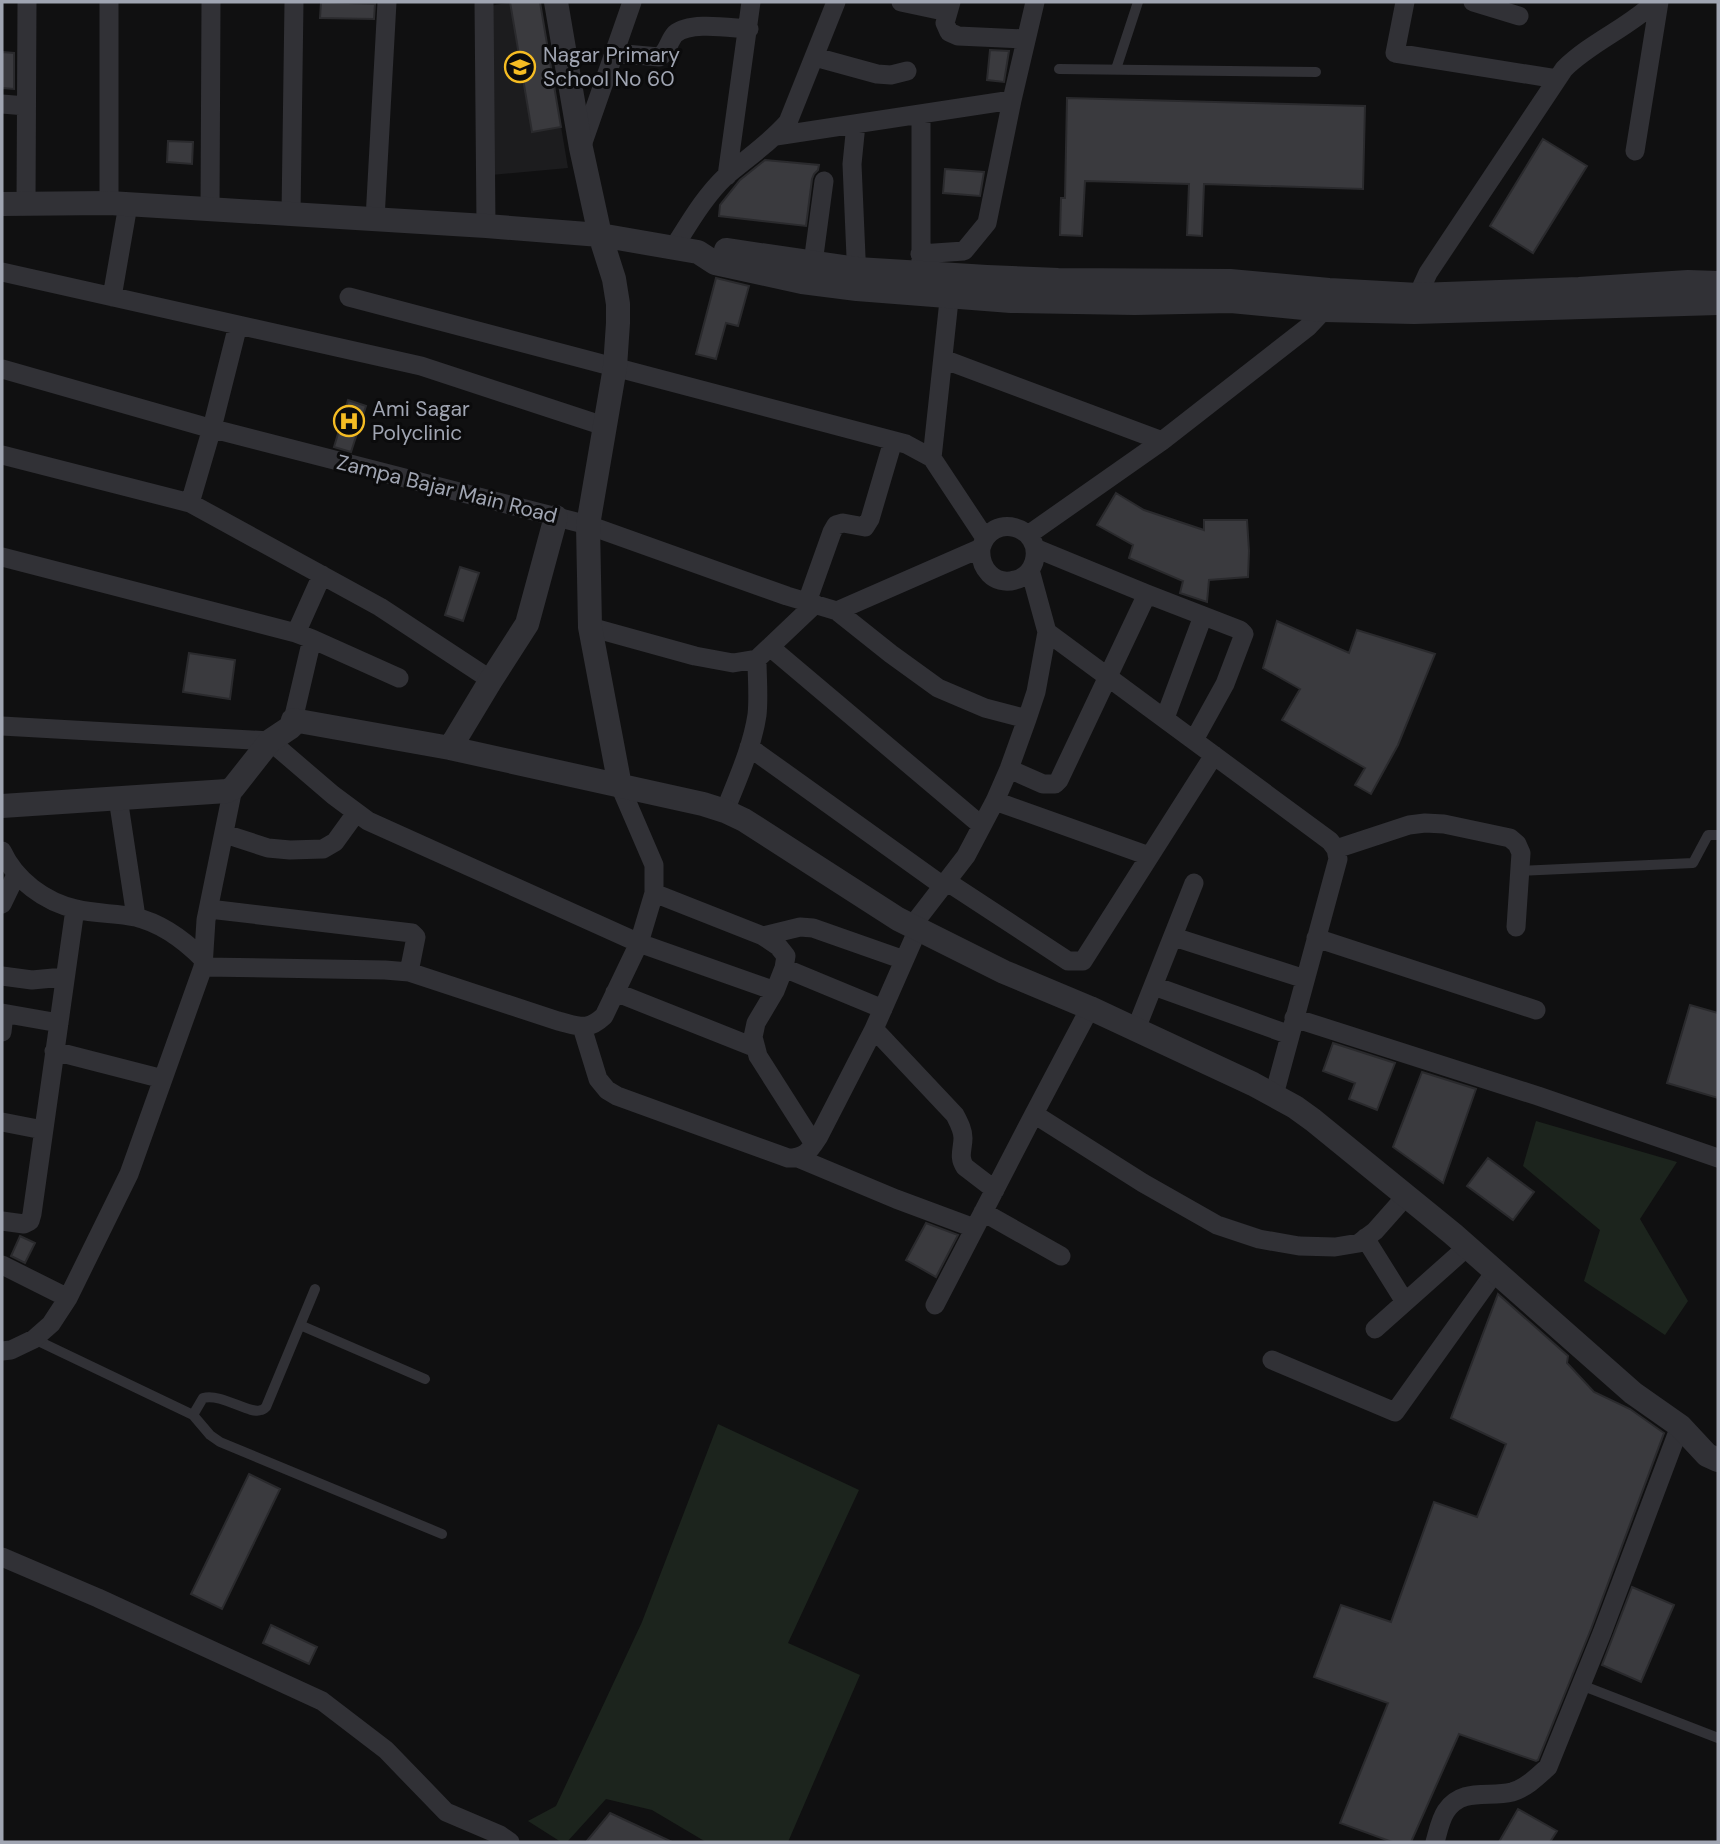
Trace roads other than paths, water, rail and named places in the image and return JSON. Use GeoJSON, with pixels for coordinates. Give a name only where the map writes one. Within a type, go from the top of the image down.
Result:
{"type":"FeatureCollection","features":[{"type":"Feature","properties":{"kind":"street"},"geometry":{"type":"LineString","coordinates":[[27,2],[26,106],[14,204],[118,204],[600,235],[686,250],[717,249],[813,263],[857,279]]}},
{"type":"Feature","properties":{"kind":"street"},"geometry":{"type":"LineString","coordinates":[[109,2],[118,204],[112,297]]}},
{"type":"Feature","properties":{"kind":"street"},"geometry":{"type":"LineString","coordinates":[[210,209],[211,2]]}},
{"type":"Feature","properties":{"kind":"street"},"geometry":{"type":"LineString","coordinates":[[291,214],[294,2]]}},
{"type":"Feature","properties":{"kind":"street"},"geometry":{"type":"LineString","coordinates":[[375,219],[387,2]]}},
{"type":"Feature","properties":{"kind":"street"},"geometry":{"type":"LineString","coordinates":[[484,2],[486,226]]}},
{"type":"Feature","properties":{"kind":"street"},"geometry":{"type":"LineString","coordinates":[[203,963],[409,972],[582,1027],[594,1025],[604,1016],[639,943],[654,893],[654,865],[620,786],[590,627],[588,525],[615,367],[618,304],[581,148],[556,2]]}},
{"type":"Feature","properties":{"kind":"street"},"geometry":{"type":"LineString","coordinates":[[581,148],[632,2]]}},
{"type":"Feature","properties":{"kind":"street"},"geometry":{"type":"LineString","coordinates":[[727,176],[751,2]]}},
{"type":"Feature","properties":{"kind":"street"},"geometry":{"type":"LineString","coordinates":[[686,250],[696,212],[711,191],[776,136],[788,122],[836,2]]}},
{"type":"Feature","properties":{"kind":"street"},"geometry":{"type":"LineString","coordinates":[[901,2],[950,7],[946,23],[949,32],[957,36],[1025,39]]}},
{"type":"Feature","properties":{"kind":"street"},"geometry":{"type":"LineString","coordinates":[[686,250],[715,263],[802,282],[921,273],[964,251],[987,223],[1035,2]]}},
{"type":"Feature","properties":{"kind":"street"},"geometry":{"type":"LineString","coordinates":[[1405,2],[1395,53],[1557,79]]}},
{"type":"Feature","properties":{"kind":"street"},"geometry":{"type":"LineString","coordinates":[[1473,2],[1519,16]]}},
{"type":"Feature","properties":{"kind":"street"},"geometry":{"type":"LineString","coordinates":[[1416,304],[1428,273],[1564,69],[1576,57],[1657,2]]}},
{"type":"Feature","properties":{"kind":"street"},"geometry":{"type":"LineString","coordinates":[[1635,151],[1657,2]]}},
{"type":"Feature","properties":{"kind":"street"},"geometry":{"type":"LineString","coordinates":[[614,53],[659,57],[665,54],[675,34],[695,26],[748,29]]}},
{"type":"Feature","properties":{"kind":"street"},"geometry":{"type":"LineString","coordinates":[[815,57],[877,74],[891,75],[907,71]]}},
{"type":"Feature","properties":{"kind":"street"},"geometry":{"type":"LineString","coordinates":[[776,136],[1012,100]]}},
{"type":"Feature","properties":{"kind":"street"},"geometry":{"type":"LineString","coordinates":[[2,104],[26,106]]}},
{"type":"Feature","properties":{"kind":"street"},"geometry":{"type":"LineString","coordinates":[[921,114],[921,273]]}},
{"type":"Feature","properties":{"kind":"street"},"geometry":{"type":"LineString","coordinates":[[856,124],[852,164],[857,279]]}},
{"type":"Feature","properties":{"kind":"street"},"geometry":{"type":"LineString","coordinates":[[813,263],[824,181]]}},
{"type":"Feature","properties":{"kind":"street"},"geometry":{"type":"LineString","coordinates":[[2,272],[421,366],[604,426]]}},
{"type":"Feature","properties":{"kind":"street"},"geometry":{"type":"LineString","coordinates":[[921,273],[951,285],[1038,302],[1326,300],[1416,304],[1718,303]]}},
{"type":"Feature","properties":{"kind":"street"},"geometry":{"type":"LineString","coordinates":[[1416,304],[1579,289],[1688,282],[1718,283]]}},
{"type":"Feature","properties":{"kind":"street"},"geometry":{"type":"LineString","coordinates":[[932,458],[951,285]]}},
{"type":"Feature","properties":{"kind":"street"},"geometry":{"type":"LineString","coordinates":[[349,297],[906,444],[932,458],[983,543]]}},
{"type":"Feature","properties":{"kind":"street"},"geometry":{"type":"LineString","coordinates":[[1031,542],[1308,327],[1326,300]]}},
{"type":"Feature","properties":{"kind":"street"},"geometry":{"type":"LineString","coordinates":[[190,503],[239,325]]}},
{"type":"Feature","properties":{"kind":"street"},"geometry":{"type":"LineString","coordinates":[[943,359],[1162,441]]}},
{"type":"Feature","properties":{"kind":"street","name":"Zampa Bajar Main Road"},"geometry":{"type":"LineString","coordinates":[[2,369],[212,428],[588,525],[837,611]]}},
{"type":"Feature","properties":{"kind":"street"},"geometry":{"type":"LineString","coordinates":[[590,627],[695,656],[733,663],[763,653],[811,603],[836,525],[843,523],[865,527],[870,519],[893,440]]}},
{"type":"Feature","properties":{"kind":"street"},"geometry":{"type":"LineString","coordinates":[[2,455],[190,503],[380,607],[491,680]]}},
{"type":"Feature","properties":{"kind":"street"},"geometry":{"type":"LineString","coordinates":[[450,748],[527,624],[556,517]]}},
{"type":"Feature","properties":{"kind":"street"},"geometry":{"type":"LineString","coordinates":[[1031,542],[1035,558],[1030,570],[1019,579],[1002,581],[987,572],[982,564],[980,556],[983,543],[990,532],[1008,526],[1017,528],[1031,542],[1244,634],[1225,684],[1194,740]]}},
{"type":"Feature","properties":{"kind":"street"},"geometry":{"type":"LineString","coordinates":[[983,543],[837,611],[938,688],[985,708],[1027,719]]}},
{"type":"Feature","properties":{"kind":"street"},"geometry":{"type":"LineString","coordinates":[[2,557],[304,636],[399,678]]}},
{"type":"Feature","properties":{"kind":"street"},"geometry":{"type":"LineString","coordinates":[[798,1158],[809,1151],[819,1136],[883,1009],[915,928],[966,856],[1009,769],[1036,692],[1047,632],[1030,570]]}},
{"type":"Feature","properties":{"kind":"street"},"geometry":{"type":"LineString","coordinates":[[2,806],[227,791],[233,788],[270,741],[291,727],[304,636],[323,575]]}},
{"type":"Feature","properties":{"kind":"street"},"geometry":{"type":"LineString","coordinates":[[1009,769],[1043,784],[1055,784],[1059,780],[1147,594]]}},
{"type":"Feature","properties":{"kind":"street"},"geometry":{"type":"LineString","coordinates":[[1165,718],[1203,616]]}},
{"type":"Feature","properties":{"kind":"street"},"geometry":{"type":"LineString","coordinates":[[1047,632],[1330,841],[1336,849],[1338,859],[1274,1095]]}},
{"type":"Feature","properties":{"kind":"street"},"geometry":{"type":"LineString","coordinates":[[725,811],[749,747],[757,712],[763,653]]}},
{"type":"Feature","properties":{"kind":"street"},"geometry":{"type":"LineString","coordinates":[[763,653],[982,826]]}},
{"type":"Feature","properties":{"kind":"street"},"geometry":{"type":"LineString","coordinates":[[293,720],[450,748],[725,811],[744,820],[915,928],[1004,972],[1090,1008],[1274,1095],[1313,1120],[1406,1196],[1633,1393],[1680,1426],[1707,1455],[1718,1461]]}},
{"type":"Feature","properties":{"kind":"street"},"geometry":{"type":"LineString","coordinates":[[2,726],[270,741],[333,796],[379,827],[639,943],[775,990]]}},
{"type":"Feature","properties":{"kind":"street"},"geometry":{"type":"LineString","coordinates":[[749,747],[945,884],[1068,961],[1076,962],[1083,961],[1088,955],[1214,755]]}},
{"type":"Feature","properties":{"kind":"street"},"geometry":{"type":"LineString","coordinates":[[2,1351],[11,1350],[34,1339],[51,1324],[68,1298],[129,1174],[203,963],[206,920],[233,788]]}},
{"type":"Feature","properties":{"kind":"street"},"geometry":{"type":"LineString","coordinates":[[118,799],[136,917]]}},
{"type":"Feature","properties":{"kind":"street"},"geometry":{"type":"LineString","coordinates":[[995,802],[1149,856]]}},
{"type":"Feature","properties":{"kind":"street"},"geometry":{"type":"LineString","coordinates":[[225,834],[268,848],[323,849],[335,842],[356,813]]}},
{"type":"Feature","properties":{"kind":"street"},"geometry":{"type":"LineString","coordinates":[[1336,849],[1425,822],[1510,838],[1521,853],[1516,928]]}},
{"type":"Feature","properties":{"kind":"street"},"geometry":{"type":"LineString","coordinates":[[2,851],[16,875],[35,891],[75,909],[136,917],[159,926],[190,945],[203,963]]}},
{"type":"Feature","properties":{"kind":"street"},"geometry":{"type":"LineString","coordinates":[[2,904],[16,875]]}},
{"type":"Feature","properties":{"kind":"street"},"geometry":{"type":"LineString","coordinates":[[1136,1029],[1194,883]]}},
{"type":"Feature","properties":{"kind":"street"},"geometry":{"type":"LineString","coordinates":[[654,893],[763,936],[778,946],[786,956],[784,968],[756,1023],[753,1037],[758,1056],[814,1144]]}},
{"type":"Feature","properties":{"kind":"street"},"geometry":{"type":"LineString","coordinates":[[2,1221],[24,1224],[30,1221],[75,909]]}},
{"type":"Feature","properties":{"kind":"street"},"geometry":{"type":"LineString","coordinates":[[209,909],[412,933],[416,937],[409,972]]}},
{"type":"Feature","properties":{"kind":"street"},"geometry":{"type":"LineString","coordinates":[[763,936],[800,927],[813,928],[904,960]]}},
{"type":"Feature","properties":{"kind":"street"},"geometry":{"type":"LineString","coordinates":[[1174,937],[1305,979]]}},
{"type":"Feature","properties":{"kind":"street"},"geometry":{"type":"LineString","coordinates":[[1316,938],[1536,1010]]}},
{"type":"Feature","properties":{"kind":"street"},"geometry":{"type":"LineString","coordinates":[[784,968],[883,1009]]}},
{"type":"Feature","properties":{"kind":"street"},"geometry":{"type":"LineString","coordinates":[[2,976],[32,980],[64,977]]}},
{"type":"Feature","properties":{"kind":"street"},"geometry":{"type":"LineString","coordinates":[[1154,986],[1538,1096],[1718,1158]]}},
{"type":"Feature","properties":{"kind":"street"},"geometry":{"type":"LineString","coordinates":[[615,992],[756,1048]]}},
{"type":"Feature","properties":{"kind":"street"},"geometry":{"type":"LineString","coordinates":[[935,1305],[1090,1008]]}},
{"type":"Feature","properties":{"kind":"street"},"geometry":{"type":"LineString","coordinates":[[2,1020],[59,1023]]}},
{"type":"Feature","properties":{"kind":"street"},"geometry":{"type":"LineString","coordinates":[[582,1027],[598,1079],[607,1090],[617,1096],[788,1158],[798,1158],[896,1199],[979,1220],[1061,1256]]}},
{"type":"Feature","properties":{"kind":"street"},"geometry":{"type":"LineString","coordinates":[[874,1028],[955,1115],[963,1137],[961,1163],[995,1190]]}},
{"type":"Feature","properties":{"kind":"street"},"geometry":{"type":"LineString","coordinates":[[54,1051],[163,1079]]}},
{"type":"Feature","properties":{"kind":"street"},"geometry":{"type":"LineString","coordinates":[[1034,1114],[1143,1183],[1217,1225],[1259,1239],[1299,1246],[1335,1247],[1359,1243],[1375,1231],[1406,1196]]}},
{"type":"Feature","properties":{"kind":"street"},"geometry":{"type":"LineString","coordinates":[[2,1122],[43,1130]]}},
{"type":"Feature","properties":{"kind":"street"},"geometry":{"type":"LineString","coordinates":[[1365,1238],[1405,1302]]}},
{"type":"Feature","properties":{"kind":"street"},"geometry":{"type":"LineString","coordinates":[[1375,1329],[1467,1247]]}},
{"type":"Feature","properties":{"kind":"street"},"geometry":{"type":"LineString","coordinates":[[2,1265],[68,1298]]}},
{"type":"Feature","properties":{"kind":"street"},"geometry":{"type":"LineString","coordinates":[[1272,1360],[1395,1412],[1495,1272]]}},
{"type":"Feature","properties":{"kind":"street"},"geometry":{"type":"LineString","coordinates":[[1435,1842],[1444,1813],[1454,1801],[1469,1795],[1509,1793],[1535,1780],[1548,1767],[1680,1426]]}},
{"type":"Feature","properties":{"kind":"street"},"geometry":{"type":"LineString","coordinates":[[2,1557],[322,1701],[386,1750],[446,1812],[510,1842]]}},
{"type":"Feature","properties":{"kind":"lane"},"geometry":{"type":"LineString","coordinates":[[1116,69],[1138,2]]}},
{"type":"Feature","properties":{"kind":"lane"},"geometry":{"type":"LineString","coordinates":[[1059,69],[1316,72]]}},
{"type":"Feature","properties":{"kind":"lane"},"geometry":{"type":"LineString","coordinates":[[1520,871],[1693,863],[1708,835],[1718,835]]}},
{"type":"Feature","properties":{"kind":"lane"},"geometry":{"type":"LineString","coordinates":[[193,1415],[203,1398],[211,1396],[255,1411],[266,1406],[315,1289]]}},
{"type":"Feature","properties":{"kind":"lane"},"geometry":{"type":"LineString","coordinates":[[300,1325],[425,1379]]}},
{"type":"Feature","properties":{"kind":"lane"},"geometry":{"type":"LineString","coordinates":[[34,1339],[193,1415],[210,1435],[220,1442],[442,1534]]}},
{"type":"Feature","properties":{"kind":"lane"},"geometry":{"type":"LineString","coordinates":[[1581,1685],[1718,1738]]}},
{"type":"Feature","properties":{"kind":"place","name":"Nagar Primary School No 60"},"geometry":{"type":"Point","coordinates":[520,67]}},
{"type":"Feature","properties":{"kind":"place","name":"Ami Sagar Polyclinic"},"geometry":{"type":"Point","coordinates":[349,421]}}]}
